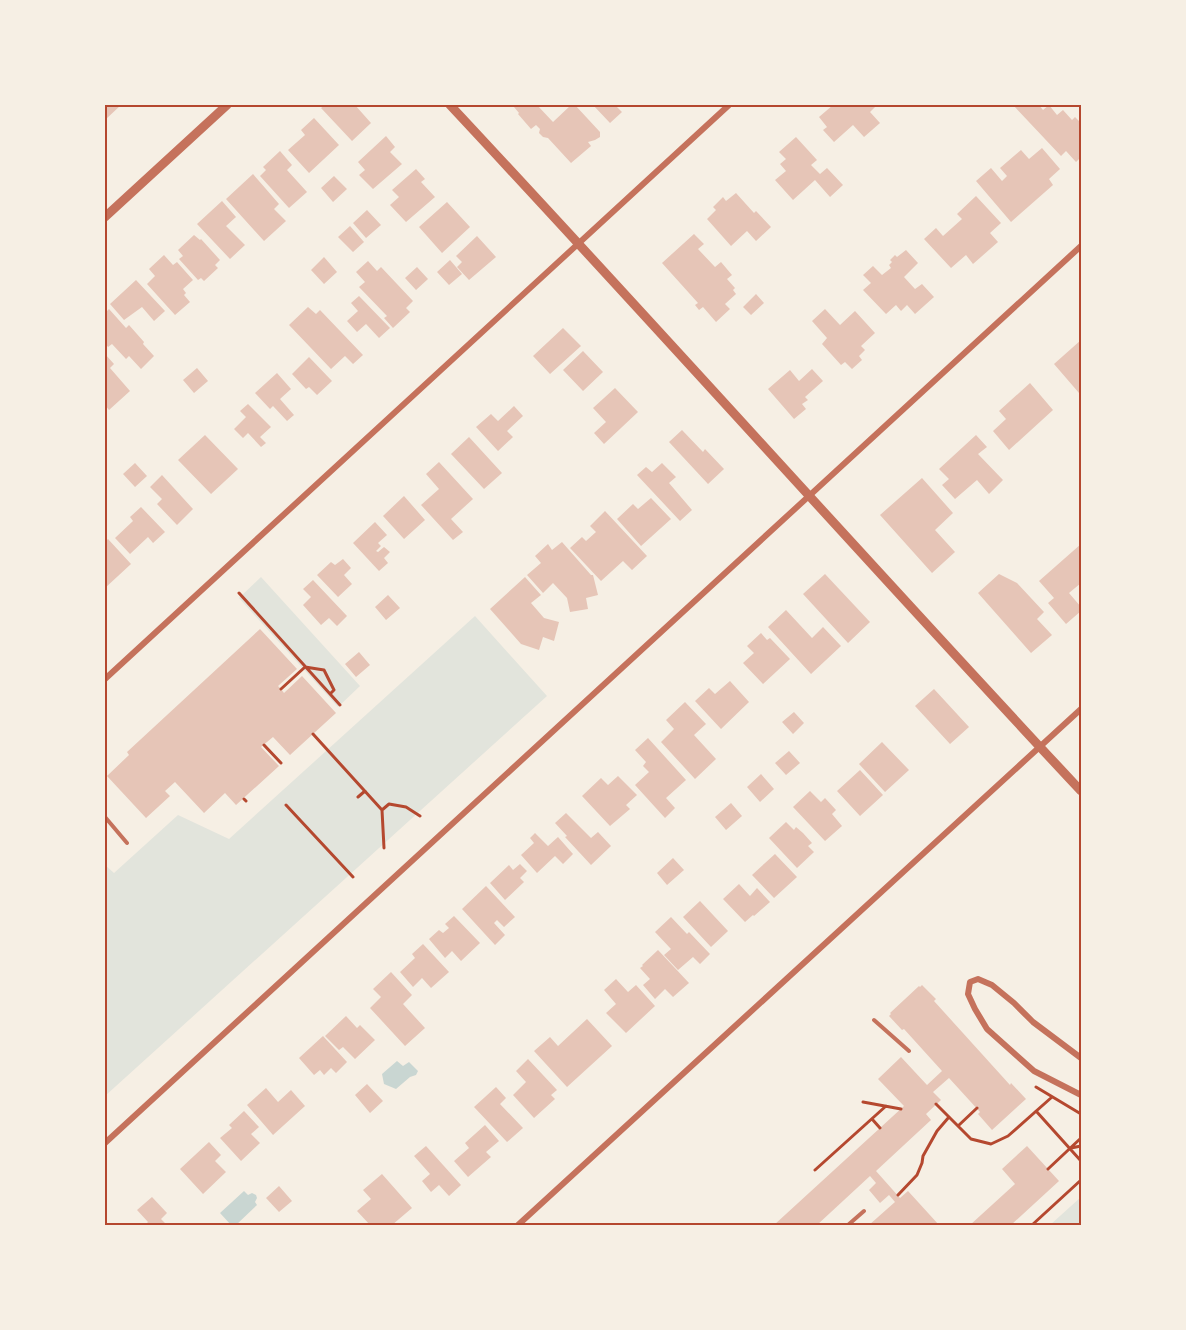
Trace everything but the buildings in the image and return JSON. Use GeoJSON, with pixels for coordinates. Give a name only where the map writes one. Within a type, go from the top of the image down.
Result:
{"type":"FeatureCollection","features":[{"type":"Feature","properties":{"kind":"street"},"geometry":{"type":"LineString","coordinates":[[105,217],[227,105]]}},
{"type":"Feature","properties":{"kind":"street"},"geometry":{"type":"LineString","coordinates":[[450,105],[1081,791]]}},
{"type":"Feature","properties":{"kind":"street"},"geometry":{"type":"LineString","coordinates":[[105,679],[729,105]]}},
{"type":"Feature","properties":{"kind":"street"},"geometry":{"type":"LineString","coordinates":[[105,1143],[1081,246]]}},
{"type":"Feature","properties":{"kind":"street"},"geometry":{"type":"LineString","coordinates":[[518,1225],[1081,709]]}},
{"type":"Feature","properties":{"kind":"street"},"geometry":{"type":"LineString","coordinates":[[1081,1058],[1032,1022],[992,985],[978,980],[970,982],[968,994],[987,1029],[1034,1071],[1081,1095]]}},
{"type":"Feature","properties":{"kind":"lane"},"geometry":{"type":"LineString","coordinates":[[105,818],[127,843]]}},
{"type":"Feature","properties":{"kind":"lane"},"geometry":{"type":"LineString","coordinates":[[874,1020],[909,1051]]}},
{"type":"Feature","properties":{"kind":"lane"},"geometry":{"type":"LineString","coordinates":[[848,1225],[864,1211]]}},
{"type":"Feature","properties":{"kind":"path"},"geometry":{"type":"LineString","coordinates":[[239,593],[340,705]]}},
{"type":"Feature","properties":{"kind":"path"},"geometry":{"type":"LineString","coordinates":[[287,658],[293,653]]}},
{"type":"Feature","properties":{"kind":"path"},"geometry":{"type":"LineString","coordinates":[[281,689],[305,667]]}},
{"type":"Feature","properties":{"kind":"path"},"geometry":{"type":"LineString","coordinates":[[305,667],[324,670],[334,690],[330,694]]}},
{"type":"Feature","properties":{"kind":"path"},"geometry":{"type":"LineString","coordinates":[[313,734],[382,810],[384,848]]}},
{"type":"Feature","properties":{"kind":"path"},"geometry":{"type":"LineString","coordinates":[[264,745],[281,763]]}},
{"type":"Feature","properties":{"kind":"path"},"geometry":{"type":"LineString","coordinates":[[358,797],[365,791]]}},
{"type":"Feature","properties":{"kind":"path"},"geometry":{"type":"LineString","coordinates":[[382,810],[389,804],[405,807],[420,816]]}},
{"type":"Feature","properties":{"kind":"path"},"geometry":{"type":"LineString","coordinates":[[286,805],[354,877]]}},
{"type":"Feature","properties":{"kind":"path"},"geometry":{"type":"LineString","coordinates":[[1036,1086],[1081,1114]]}},
{"type":"Feature","properties":{"kind":"path"},"geometry":{"type":"LineString","coordinates":[[936,1104],[971,1139],[991,1144],[1008,1136],[1052,1097]]}},
{"type":"Feature","properties":{"kind":"path"},"geometry":{"type":"LineString","coordinates":[[863,1102],[901,1109]]}},
{"type":"Feature","properties":{"kind":"path"},"geometry":{"type":"LineString","coordinates":[[815,1170],[886,1106]]}},
{"type":"Feature","properties":{"kind":"path"},"geometry":{"type":"LineString","coordinates":[[958,1126],[977,1108]]}},
{"type":"Feature","properties":{"kind":"path"},"geometry":{"type":"LineString","coordinates":[[1036,1112],[1081,1161]]}},
{"type":"Feature","properties":{"kind":"path"},"geometry":{"type":"LineString","coordinates":[[898,1195],[917,1175],[923,1156],[937,1131],[949,1117]]}},
{"type":"Feature","properties":{"kind":"path"},"geometry":{"type":"LineString","coordinates":[[872,1119],[880,1128]]}},
{"type":"Feature","properties":{"kind":"path"},"geometry":{"type":"LineString","coordinates":[[1047,1169],[1081,1138]]}},
{"type":"Feature","properties":{"kind":"path"},"geometry":{"type":"LineString","coordinates":[[1069,1148],[1081,1146]]}},
{"type":"Feature","properties":{"kind":"path"},"geometry":{"type":"LineString","coordinates":[[1032,1225],[1081,1180]]}},
{"type":"Feature","properties":{"kind":"shaded area"},"geometry":{"type":"Polygon","coordinates":[[[261,577],[360,686],[338,707],[239,598],[261,577]]]}},
{"type":"Feature","properties":{"kind":"shaded area"},"geometry":{"type":"Polygon","coordinates":[[[475,616],[547,696],[105,1096],[105,865],[114,873],[178,815],[229,839],[475,616]]]}},
{"type":"Feature","properties":{"kind":"shaded area"},"geometry":{"type":"Polygon","coordinates":[[[397,1061],[403,1066],[409,1062],[418,1071],[416,1075],[410,1077],[396,1089],[384,1084],[382,1074],[397,1061]]]}},
{"type":"Feature","properties":{"kind":"shaded area"},"geometry":{"type":"Polygon","coordinates":[[[244,1191],[248,1195],[252,1193],[256,1195],[257,1205],[236,1225],[231,1225],[220,1213],[244,1191]]]}},
{"type":"Feature","properties":{"kind":"shaded area"},"geometry":{"type":"Polygon","coordinates":[[[1081,1197],[1081,1225],[1050,1225],[1081,1197]]]}}]}
